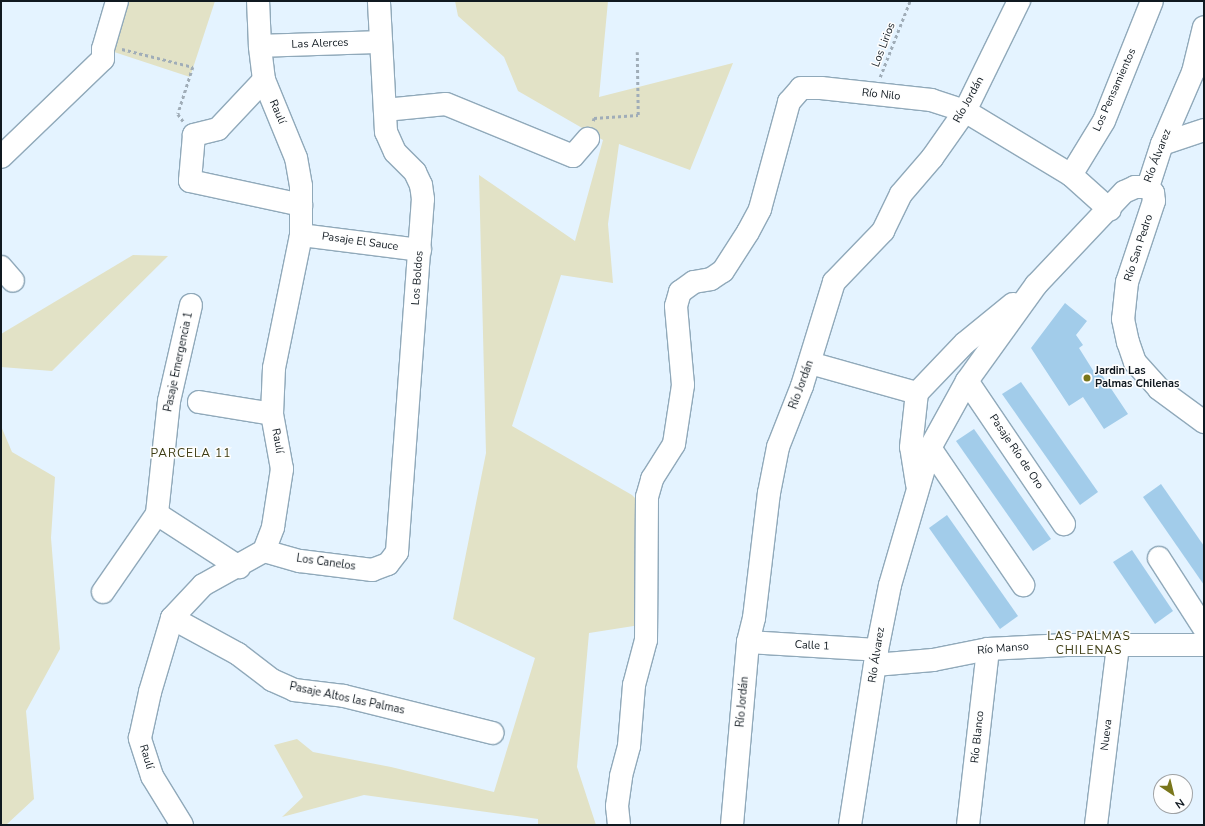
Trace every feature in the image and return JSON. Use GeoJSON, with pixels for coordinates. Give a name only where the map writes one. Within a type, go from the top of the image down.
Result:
{"type":"FeatureCollection","features":[{"type":"Feature","properties":{"kind":"street"},"geometry":{"type":"LineString","coordinates":[[1,157],[102,59],[103,49],[117,1]]}},
{"type":"Feature","properties":{"kind":"street","name":"Raulí"},"geometry":{"type":"LineString","coordinates":[[179,824],[152,776],[140,738],[150,692],[172,618],[203,585],[239,567],[264,551],[273,527],[282,469],[272,414],[274,368],[301,235],[301,186],[296,158],[264,80],[260,46],[258,1]]}},
{"type":"Feature","properties":{"kind":"street","name":"Los Boldos"},"geometry":{"type":"LineString","coordinates":[[379,1],[386,132],[389,142],[395,152],[415,172],[421,185],[423,198],[397,552],[388,564]]}},
{"type":"Feature","properties":{"kind":"street","name":"Río Jordán"},"geometry":{"type":"LineString","coordinates":[[732,825],[748,642],[754,618],[769,493],[778,447],[810,363],[834,282],[882,231],[902,194],[932,158],[965,111],[1019,1]]}},
{"type":"Feature","properties":{"kind":"street","name":"Los Pensamientos"},"geometry":{"type":"LineString","coordinates":[[1071,175],[1104,121],[1152,1]]}},
{"type":"Feature","properties":{"kind":"street","name":"Río Álvarez"},"geometry":{"type":"LineString","coordinates":[[918,489],[911,448],[917,392],[965,343],[1036,285],[1110,210],[1124,192],[1135,187],[1148,187],[1162,144],[1193,72],[1204,27]]}},
{"type":"Feature","properties":{"kind":"street","name":"Las Alerces"},"geometry":{"type":"LineString","coordinates":[[260,46],[381,42]]}},
{"type":"Feature","properties":{"kind":"street"},"geometry":{"type":"LineString","coordinates":[[264,80],[218,129],[194,135],[190,181],[301,205]]}},
{"type":"Feature","properties":{"kind":"street","name":"Río Nilo"},"geometry":{"type":"LineString","coordinates":[[619,825],[617,806],[621,776],[629,746],[634,685],[646,640],[647,497],[652,479],[674,444],[682,385],[676,306],[680,292],[694,282],[711,279],[723,271],[735,254],[760,209],[789,102],[801,88],[931,100],[965,111],[1071,175],[1110,210]]}},
{"type":"Feature","properties":{"kind":"street"},"geometry":{"type":"LineString","coordinates":[[385,110],[446,104],[573,156],[588,139]]}},
{"type":"Feature","properties":{"kind":"street"},"geometry":{"type":"LineString","coordinates":[[1162,144],[1204,130]]}},
{"type":"Feature","properties":{"kind":"street","name":"Río San Pedro"},"geometry":{"type":"LineString","coordinates":[[1148,187],[1153,193],[1154,201],[1126,282],[1123,319],[1128,342],[1135,362],[1159,390],[1204,422]]}},
{"type":"Feature","properties":{"kind":"street","name":"Pasaje El Sauce"},"geometry":{"type":"LineString","coordinates":[[301,235],[420,250]]}},
{"type":"Feature","properties":{"kind":"street","name":"Río Álvarez"},"geometry":{"type":"LineString","coordinates":[[850,825],[876,657],[890,585],[930,448],[967,381],[1036,285]]}},
{"type":"Feature","properties":{"kind":"street","name":"Pasaje Emergencia 1"},"geometry":{"type":"LineString","coordinates":[[157,514],[169,401],[190,305]]}},
{"type":"Feature","properties":{"kind":"street"},"geometry":{"type":"LineString","coordinates":[[810,363],[917,392]]}},
{"type":"Feature","properties":{"kind":"street","name":"Pasaje Río de Oro"},"geometry":{"type":"LineString","coordinates":[[967,381],[1064,524]]}},
{"type":"Feature","properties":{"kind":"street"},"geometry":{"type":"LineString","coordinates":[[199,402],[272,414]]}},
{"type":"Feature","properties":{"kind":"street"},"geometry":{"type":"LineString","coordinates":[[930,448],[1023,585]]}},
{"type":"Feature","properties":{"kind":"street"},"geometry":{"type":"LineString","coordinates":[[102,592],[157,514],[239,567]]}},
{"type":"Feature","properties":{"kind":"street","name":"Los Canelos"},"geometry":{"type":"LineString","coordinates":[[264,551],[300,561],[372,570],[388,564]]}},
{"type":"Feature","properties":{"kind":"street"},"geometry":{"type":"LineString","coordinates":[[1159,558],[1204,628]]}},
{"type":"Feature","properties":{"kind":"street","name":"Pasaje Altos las Palmas"},"geometry":{"type":"LineString","coordinates":[[172,618],[238,654],[272,680],[294,690],[344,696],[492,733]]}},
{"type":"Feature","properties":{"kind":"street","name":"Calle 1"},"geometry":{"type":"LineString","coordinates":[[748,642],[876,657]]}},
{"type":"Feature","properties":{"kind":"street","name":"Río Manso"},"geometry":{"type":"LineString","coordinates":[[876,657],[933,660],[988,649],[1066,645],[1204,645]]}},
{"type":"Feature","properties":{"kind":"street","name":"Nueva"},"geometry":{"type":"LineString","coordinates":[[1096,825],[1118,646]]}},
{"type":"Feature","properties":{"kind":"street","name":"Río Blanco"},"geometry":{"type":"LineString","coordinates":[[968,825],[988,649]]}},
{"type":"Feature","properties":{"kind":"path","name":"Los Lirios"},"geometry":{"type":"LineString","coordinates":[[874,94],[910,1]]}},
{"type":"Feature","properties":{"kind":"path"},"geometry":{"type":"LineString","coordinates":[[103,49],[118,48],[193,68],[178,114],[194,135]]}},
{"type":"Feature","properties":{"kind":"path"},"geometry":{"type":"LineString","coordinates":[[588,139],[594,118],[638,116],[637,52]]}},
{"type":"Feature","properties":{"kind":"green space"},"geometry":{"type":"Polygon","coordinates":[[[121,1],[215,1],[190,77],[105,49],[121,1]]]}},
{"type":"Feature","properties":{"kind":"green space"},"geometry":{"type":"Polygon","coordinates":[[[455,1],[608,1],[599,97],[733,63],[690,170],[619,144],[608,224],[613,283],[561,275],[512,426],[632,495],[644,507],[640,625],[589,633],[577,767],[596,825],[538,825],[538,819],[364,795],[282,817],[303,797],[274,745],[297,739],[313,752],[391,767],[494,792],[535,658],[453,619],[486,453],[479,175],[575,241],[603,140],[518,91],[504,57],[458,16],[455,1]]]}},
{"type":"Feature","properties":{"kind":"green space"},"geometry":{"type":"Polygon","coordinates":[[[133,255],[168,256],[52,371],[1,367],[1,334],[133,255]]]}},
{"type":"Feature","properties":{"kind":"green space"},"geometry":{"type":"Polygon","coordinates":[[[1,426],[12,452],[55,477],[51,538],[60,649],[26,711],[34,799],[6,825],[1,825],[1,426]]]}},
{"type":"Feature","properties":{"kind":"building"},"geometry":{"type":"Polygon","coordinates":[[[1065,303],[1087,321],[1076,335],[1083,345],[1079,348],[1094,372],[1098,369],[1128,414],[1104,429],[1083,397],[1069,406],[1031,348],[1065,303]]]}},
{"type":"Feature","properties":{"kind":"building"},"geometry":{"type":"Polygon","coordinates":[[[1021,382],[1098,492],[1080,505],[1002,394],[1021,382]]]}},
{"type":"Feature","properties":{"kind":"building"},"geometry":{"type":"Polygon","coordinates":[[[974,429],[1051,539],[1033,551],[956,441],[974,429]]]}},
{"type":"Feature","properties":{"kind":"building"},"geometry":{"type":"Polygon","coordinates":[[[1161,484],[1204,546],[1204,585],[1143,497],[1161,484]]]}},
{"type":"Feature","properties":{"kind":"building"},"geometry":{"type":"Polygon","coordinates":[[[947,515],[1018,616],[1000,629],[929,528],[947,515]]]}},
{"type":"Feature","properties":{"kind":"building"},"geometry":{"type":"Polygon","coordinates":[[[1132,550],[1173,611],[1155,624],[1113,562],[1132,550]]]}},
{"type":"Feature","properties":{"kind":"place","name":"Jardin Las Palmas Chilenas"},"geometry":{"type":"Point","coordinates":[1087,378]}},
{"type":"Feature","properties":{"kind":"district","name":"PARCELA 11"},"geometry":{"type":"Point","coordinates":[191,454]}},
{"type":"Feature","properties":{"kind":"district","name":"LAS PALMAS CHILENAS"},"geometry":{"type":"Point","coordinates":[1089,644]}}]}
